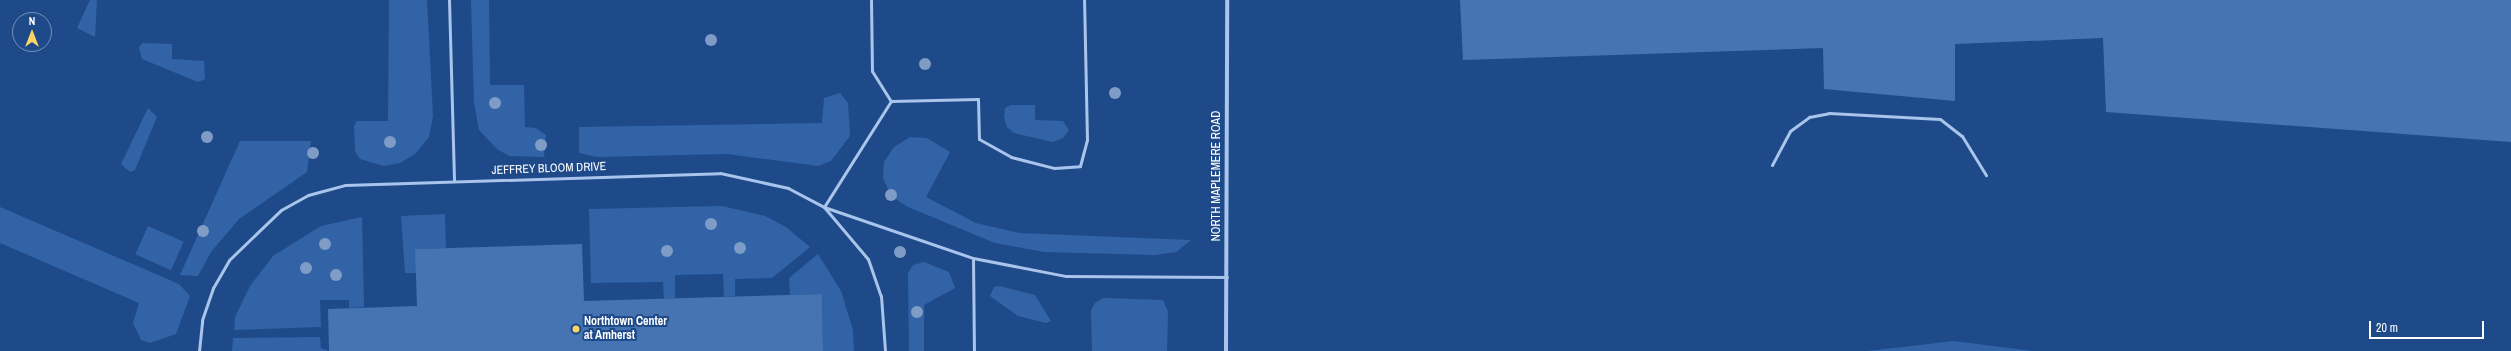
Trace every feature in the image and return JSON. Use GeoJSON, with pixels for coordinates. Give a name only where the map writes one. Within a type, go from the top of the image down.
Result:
{"type":"FeatureCollection","features":[{"type":"Feature","properties":{"kind":"street","name":"NORTH MAPLEMERE ROAD"},"geometry":{"type":"LineString","coordinates":[[1226,351],[1227,0]]}},
{"type":"Feature","properties":{"kind":"lane"},"geometry":{"type":"LineString","coordinates":[[449,0],[454,181]]}},
{"type":"Feature","properties":{"kind":"lane"},"geometry":{"type":"LineString","coordinates":[[871,0],[872,71],[891,101]]}},
{"type":"Feature","properties":{"kind":"lane"},"geometry":{"type":"LineString","coordinates":[[891,101],[978,99],[979,139],[1011,157],[1054,168],[1080,166],[1087,140],[1084,0]]}},
{"type":"Feature","properties":{"kind":"lane"},"geometry":{"type":"LineString","coordinates":[[891,101],[824,207],[973,258],[1066,276],[1227,277]]}},
{"type":"Feature","properties":{"kind":"lane"},"geometry":{"type":"LineString","coordinates":[[1772,165],[1790,131],[1809,117],[1829,113],[1940,119],[1962,136],[1986,175]]}},
{"type":"Feature","properties":{"kind":"lane","name":"JEFFREY BLOOM DRIVE"},"geometry":{"type":"LineString","coordinates":[[199,351],[202,320],[222,271],[252,235],[281,210],[308,194],[345,185],[720,173],[788,188],[824,207],[868,260],[881,296],[885,351]]}},
{"type":"Feature","properties":{"kind":"lane"},"geometry":{"type":"LineString","coordinates":[[973,258],[974,351]]}},
{"type":"Feature","properties":{"kind":"shaded area"},"geometry":{"type":"Polygon","coordinates":[[[90,0],[97,0],[95,37],[77,28],[90,0]]]}},
{"type":"Feature","properties":{"kind":"shaded area"},"geometry":{"type":"Polygon","coordinates":[[[389,0],[427,0],[433,116],[429,137],[415,154],[400,163],[384,166],[360,159],[355,151],[354,126],[357,121],[388,121],[389,0]]]}},
{"type":"Feature","properties":{"kind":"shaded area"},"geometry":{"type":"Polygon","coordinates":[[[471,0],[489,0],[490,85],[524,85],[525,127],[536,128],[546,135],[544,157],[510,156],[498,150],[479,130],[474,103],[471,0]]]}},
{"type":"Feature","properties":{"kind":"shaded area"},"geometry":{"type":"Polygon","coordinates":[[[143,43],[172,44],[172,59],[204,61],[205,79],[198,82],[142,59],[139,47],[143,43]]]}},
{"type":"Feature","properties":{"kind":"shaded area"},"geometry":{"type":"Polygon","coordinates":[[[840,93],[848,103],[850,136],[831,161],[818,166],[727,154],[597,157],[579,153],[579,127],[822,123],[824,98],[840,93]]]}},
{"type":"Feature","properties":{"kind":"shaded area"},"geometry":{"type":"Polygon","coordinates":[[[1011,105],[1035,105],[1035,120],[1063,121],[1069,130],[1063,138],[1052,142],[1014,133],[1007,127],[1004,117],[1005,108],[1011,105]]]}},
{"type":"Feature","properties":{"kind":"shaded area"},"geometry":{"type":"Polygon","coordinates":[[[148,108],[157,117],[135,170],[130,172],[121,164],[148,108]]]}},
{"type":"Feature","properties":{"kind":"shaded area"},"geometry":{"type":"Polygon","coordinates":[[[910,137],[927,138],[950,152],[926,197],[976,223],[1019,233],[1191,240],[1176,252],[1155,255],[1044,252],[995,243],[908,207],[891,196],[883,178],[884,162],[894,147],[910,137]]]}},
{"type":"Feature","properties":{"kind":"shaded area"},"geometry":{"type":"Polygon","coordinates":[[[240,141],[311,141],[307,172],[239,219],[211,252],[198,276],[180,275],[240,141]]]}},
{"type":"Feature","properties":{"kind":"shaded area"},"geometry":{"type":"Polygon","coordinates":[[[722,206],[765,216],[786,227],[810,247],[772,278],[735,279],[735,296],[724,297],[723,274],[675,275],[675,298],[664,299],[663,282],[591,283],[589,209],[722,206]]]}},
{"type":"Feature","properties":{"kind":"shaded area"},"geometry":{"type":"Polygon","coordinates":[[[0,207],[179,284],[190,296],[176,334],[150,343],[141,340],[133,323],[139,303],[0,243],[0,207]]]}},
{"type":"Feature","properties":{"kind":"shaded area"},"geometry":{"type":"Polygon","coordinates":[[[445,214],[446,248],[416,249],[416,273],[405,273],[401,216],[445,214]]]}},
{"type":"Feature","properties":{"kind":"shaded area"},"geometry":{"type":"Polygon","coordinates":[[[362,217],[364,307],[349,308],[349,300],[320,300],[321,327],[234,330],[235,317],[250,286],[273,256],[321,226],[362,217]]]}},
{"type":"Feature","properties":{"kind":"shaded area"},"geometry":{"type":"Polygon","coordinates":[[[148,226],[184,242],[171,270],[135,254],[148,226]]]}},
{"type":"Feature","properties":{"kind":"shaded area"},"geometry":{"type":"Polygon","coordinates":[[[818,254],[841,291],[853,330],[854,351],[823,351],[822,294],[790,295],[789,278],[818,254]]]}},
{"type":"Feature","properties":{"kind":"shaded area"},"geometry":{"type":"Polygon","coordinates":[[[924,262],[949,272],[955,288],[924,305],[924,351],[909,351],[908,273],[913,265],[924,262]]]}},
{"type":"Feature","properties":{"kind":"shaded area"},"geometry":{"type":"Polygon","coordinates":[[[999,286],[1035,295],[1051,321],[1046,323],[1018,316],[990,296],[994,287],[999,286]]]}},
{"type":"Feature","properties":{"kind":"shaded area"},"geometry":{"type":"Polygon","coordinates":[[[1104,298],[1163,300],[1168,312],[1167,351],[1092,351],[1091,310],[1095,303],[1104,298]]]}},
{"type":"Feature","properties":{"kind":"shaded area"},"geometry":{"type":"Polygon","coordinates":[[[320,337],[321,348],[329,351],[232,351],[233,338],[320,337]]]}},
{"type":"Feature","properties":{"kind":"shaded area"},"geometry":{"type":"Polygon","coordinates":[[[1954,341],[2033,351],[1868,351],[1954,341]]]}},
{"type":"Feature","properties":{"kind":"building"},"geometry":{"type":"Polygon","coordinates":[[[1460,0],[2511,0],[2511,142],[2106,112],[2103,38],[1955,44],[1955,101],[1824,89],[1823,48],[1463,60],[1460,0]]]}},
{"type":"Feature","properties":{"kind":"building","name":"Northtown Center at Amherst"},"geometry":{"type":"Polygon","coordinates":[[[582,244],[584,301],[822,294],[823,351],[329,351],[328,309],[417,306],[415,249],[582,244]]]}},
{"type":"Feature","properties":{"kind":"place","name":"Northtown Center at Amherst"},"geometry":{"type":"Point","coordinates":[576,329]}}]}
